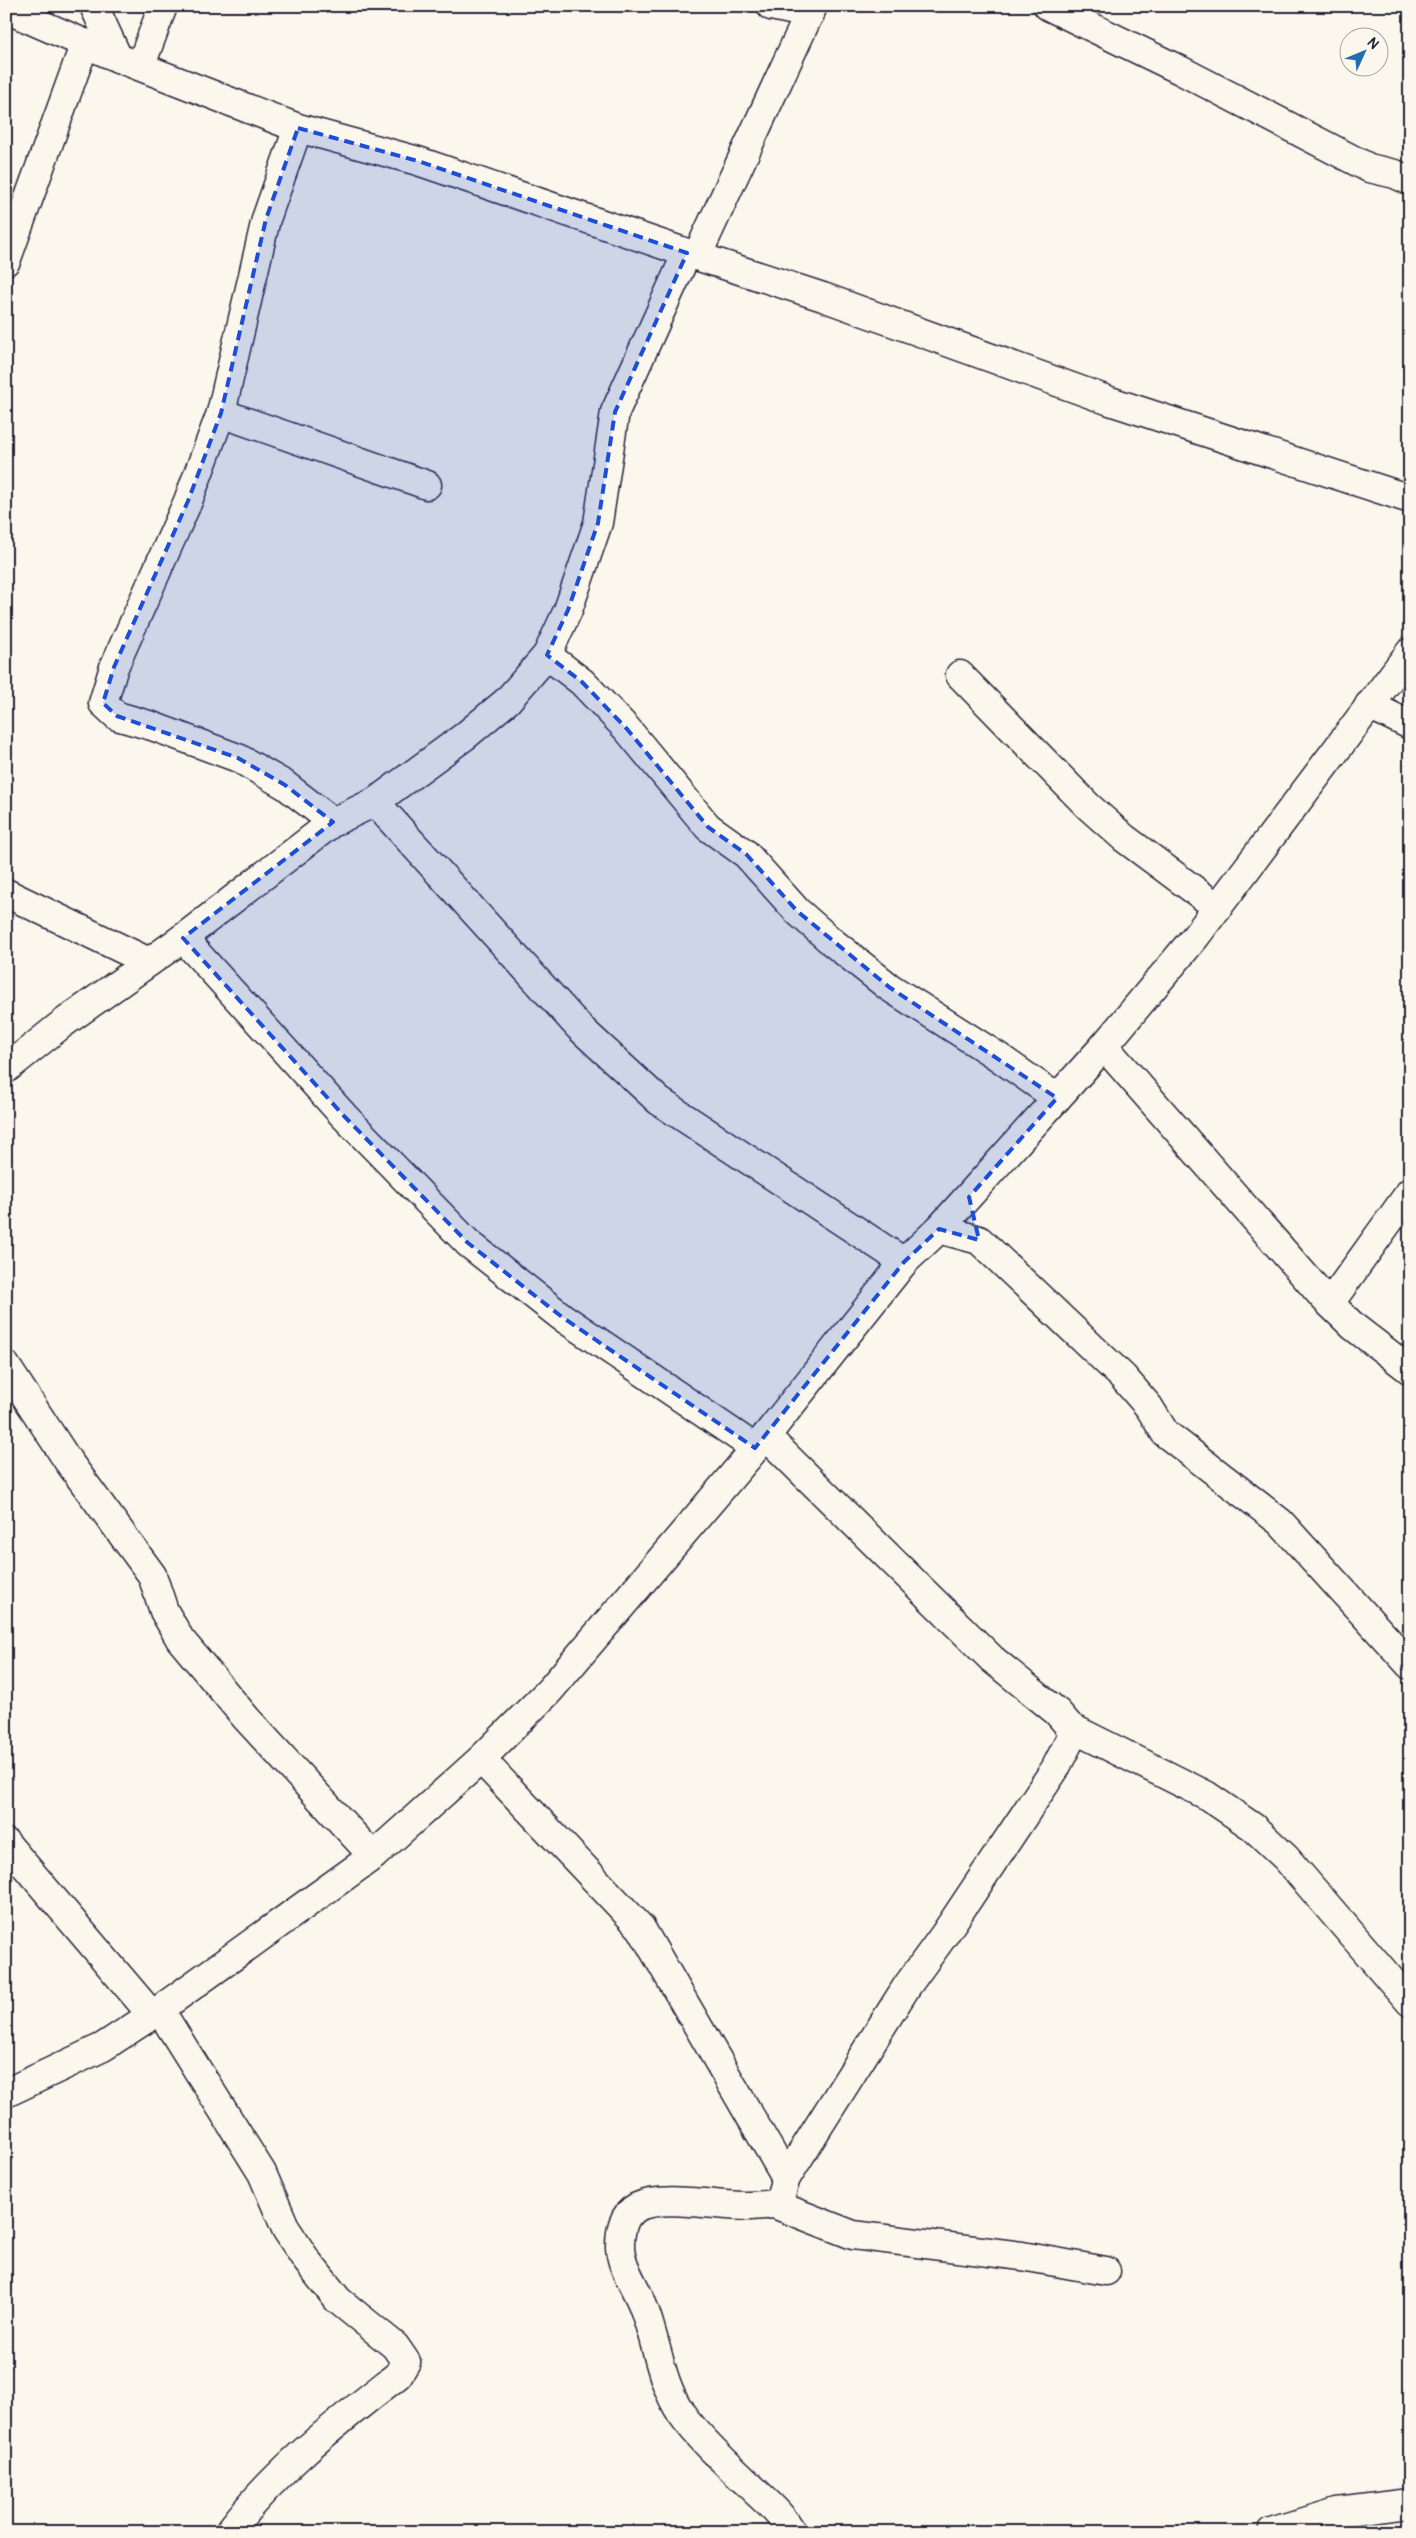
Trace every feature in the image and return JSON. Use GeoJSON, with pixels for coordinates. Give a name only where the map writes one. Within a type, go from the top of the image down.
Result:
{"type":"FeatureCollection","features":[{"type":"Feature","properties":{"kind":"street"},"geometry":{"type":"LineString","coordinates":[[94,6],[130,61]]}},
{"type":"Feature","properties":{"kind":"street"},"geometry":{"type":"LineString","coordinates":[[130,61],[163,6]]}},
{"type":"Feature","properties":{"kind":"street"},"geometry":{"type":"LineString","coordinates":[[6,1069],[62,1024],[183,938],[333,822],[375,802],[465,736],[507,701],[548,655],[568,610],[598,523],[614,412],[812,10],[771,6]]}},
{"type":"Feature","properties":{"kind":"street"},"geometry":{"type":"LineString","coordinates":[[1048,6],[1180,70],[1369,168],[1395,174],[1410,181]]}},
{"type":"Feature","properties":{"kind":"street"},"geometry":{"type":"LineString","coordinates":[[6,9],[85,43],[298,128],[418,161],[692,255],[823,297],[1110,401],[1410,499]]}},
{"type":"Feature","properties":{"kind":"street"},"geometry":{"type":"LineString","coordinates":[[6,261],[85,43]]}},
{"type":"Feature","properties":{"kind":"street"},"geometry":{"type":"LineString","coordinates":[[298,128],[266,219],[220,413],[188,501],[114,667],[103,703],[117,716],[152,726],[238,758],[285,785],[333,822]]}},
{"type":"Feature","properties":{"kind":"street"},"geometry":{"type":"LineString","coordinates":[[220,413],[426,485]]}},
{"type":"Feature","properties":{"kind":"street"},"geometry":{"type":"LineString","coordinates":[[6,2093],[103,2047],[156,2012],[373,1856],[481,1759],[550,1690],[592,1643],[760,1442],[904,1262],[939,1230],[969,1197],[1104,1046],[1196,936],[1410,652]]}},
{"type":"Feature","properties":{"kind":"street"},"geometry":{"type":"LineString","coordinates":[[548,655],[582,682],[621,722],[708,827],[746,854],[797,911],[831,941],[889,987],[997,1056],[1057,1098]]}},
{"type":"Feature","properties":{"kind":"street"},"geometry":{"type":"LineString","coordinates":[[960,674],[1088,806],[1124,838],[1217,907]]}},
{"type":"Feature","properties":{"kind":"street"},"geometry":{"type":"LineString","coordinates":[[1369,705],[1410,725]]}},
{"type":"Feature","properties":{"kind":"street"},"geometry":{"type":"LineString","coordinates":[[375,802],[579,1027],[659,1101],[904,1262]]}},
{"type":"Feature","properties":{"kind":"street"},"geometry":{"type":"LineString","coordinates":[[6,893],[149,962]]}},
{"type":"Feature","properties":{"kind":"street"},"geometry":{"type":"LineString","coordinates":[[183,938],[344,1116],[468,1243],[562,1317],[760,1442],[992,1659],[1057,1712],[1070,1727],[1132,1756],[1206,1795],[1252,1827],[1286,1858],[1410,2002]]}},
{"type":"Feature","properties":{"kind":"street"},"geometry":{"type":"LineString","coordinates":[[1104,1046],[1273,1241],[1330,1303],[1354,1327],[1410,1370]]}},
{"type":"Feature","properties":{"kind":"street"},"geometry":{"type":"LineString","coordinates":[[1330,1303],[1410,1192]]}},
{"type":"Feature","properties":{"kind":"street"},"geometry":{"type":"LineString","coordinates":[[969,1197],[979,1240]]}},
{"type":"Feature","properties":{"kind":"street"},"geometry":{"type":"LineString","coordinates":[[939,1230],[979,1240],[1106,1360],[1149,1407],[1166,1433],[1280,1522],[1410,1665]]}},
{"type":"Feature","properties":{"kind":"street"},"geometry":{"type":"LineString","coordinates":[[10,1384],[152,1575],[164,1611],[180,1639],[246,1718],[373,1856]]}},
{"type":"Feature","properties":{"kind":"street"},"geometry":{"type":"LineString","coordinates":[[774,2204],[780,2201],[786,2178],[907,1986],[944,1936],[1055,1769],[1072,1736],[1070,1727]]}},
{"type":"Feature","properties":{"kind":"street"},"geometry":{"type":"LineString","coordinates":[[481,1759],[640,1928],[786,2178]]}},
{"type":"Feature","properties":{"kind":"street"},"geometry":{"type":"LineString","coordinates":[[6,1843],[156,2012],[262,2173],[286,2229],[307,2261],[338,2300],[396,2346],[406,2362],[398,2375],[304,2450],[250,2504],[229,2532]]}},
{"type":"Feature","properties":{"kind":"street"},"geometry":{"type":"LineString","coordinates":[[792,2532],[776,2509],[682,2415],[665,2381],[644,2307],[624,2264],[620,2248],[623,2223],[637,2207],[678,2201],[728,2206],[774,2204],[853,2235],[1022,2256],[1106,2270]]}},
{"type":"Feature","properties":{"kind":"street"},"geometry":{"type":"LineString","coordinates":[[1272,2532],[1337,2512],[1410,2503]]}},
{"type":"Feature","properties":{"kind":"highlighted area"},"geometry":{"type":"Polygon","coordinates":[[[298,128],[418,161],[687,253],[615,412],[598,523],[568,610],[547,655],[582,682],[627,729],[708,827],[746,854],[797,911],[889,987],[1057,1098],[969,1197],[979,1240],[939,1229],[904,1262],[755,1448],[562,1317],[468,1243],[344,1116],[183,938],[333,822],[285,785],[238,758],[117,716],[103,703],[114,667],[188,501],[221,413],[266,219],[298,128]]]}}]}
